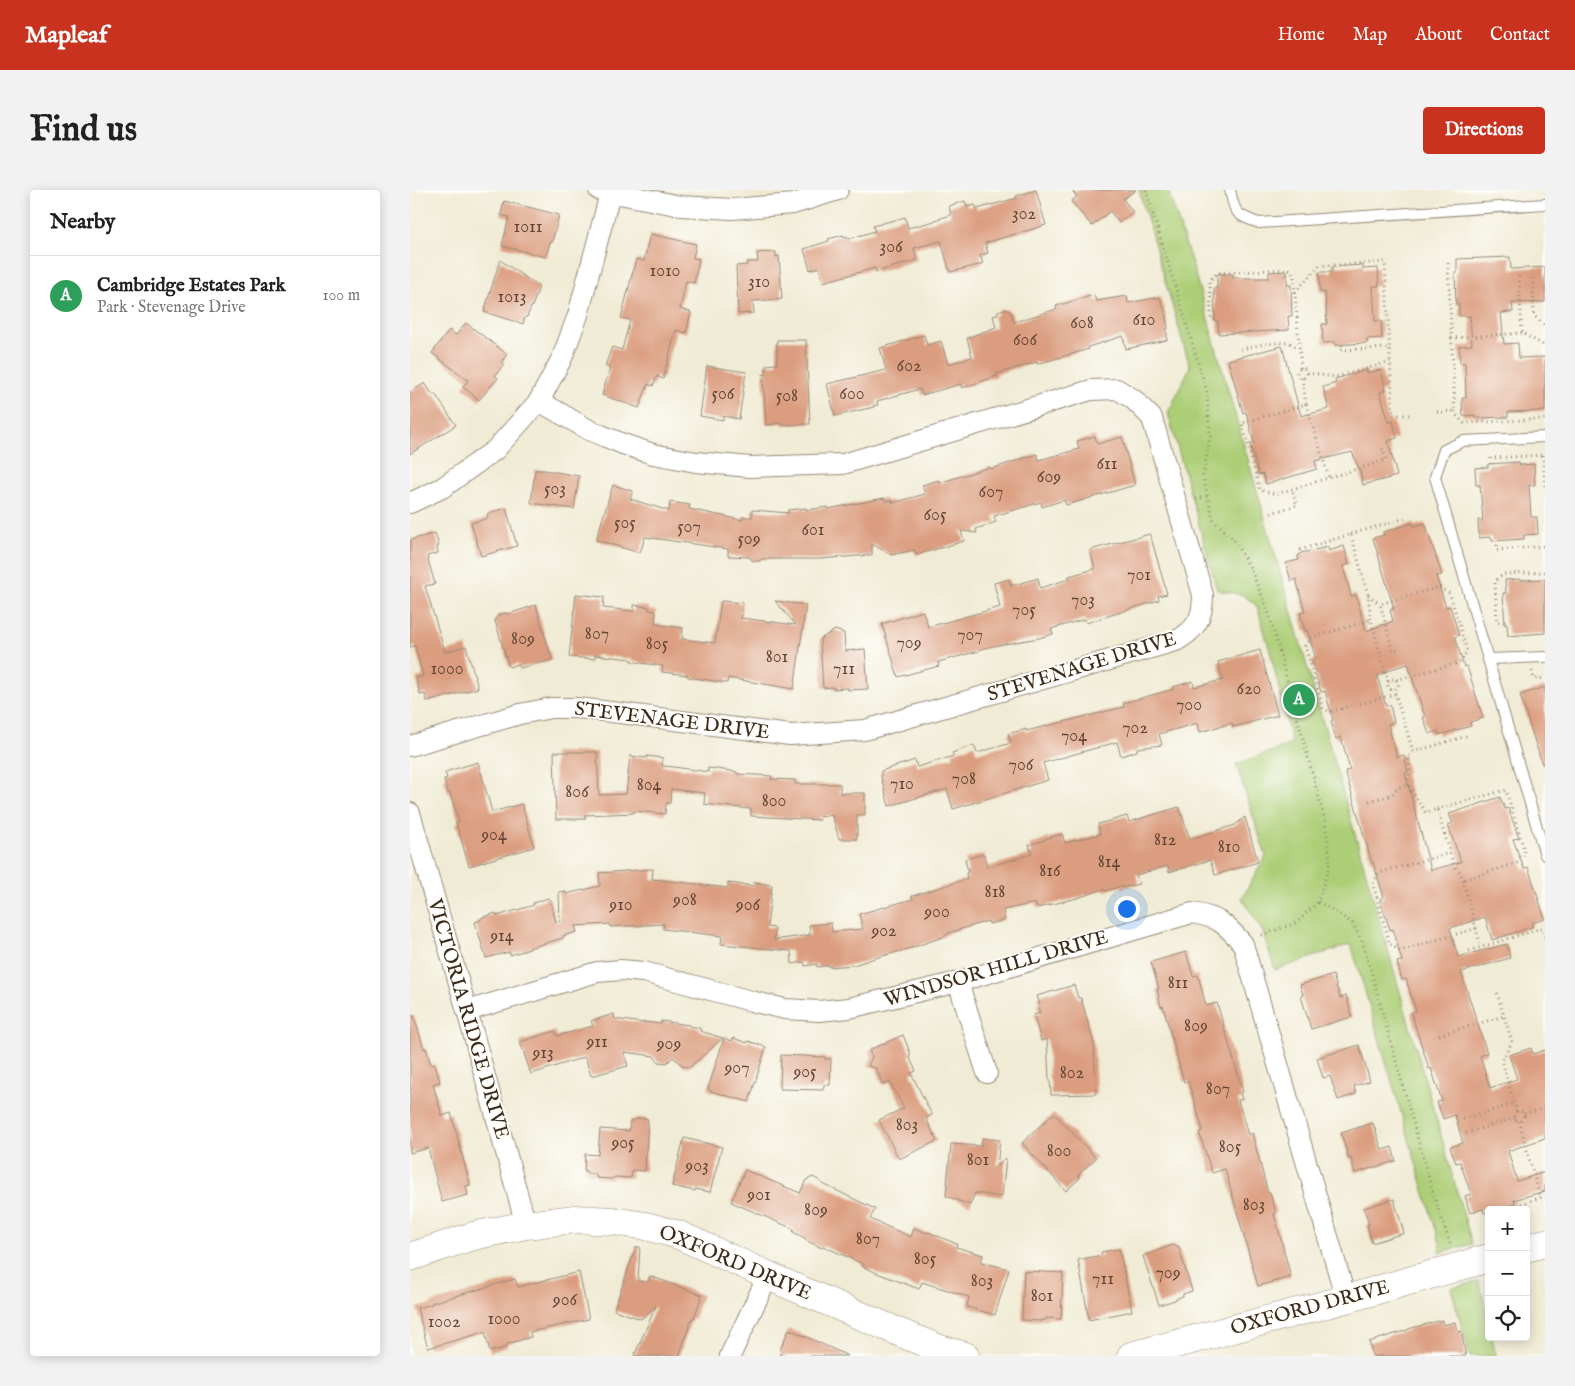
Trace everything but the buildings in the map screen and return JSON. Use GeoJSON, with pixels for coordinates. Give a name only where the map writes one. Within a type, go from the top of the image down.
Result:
{"type":"FeatureCollection","features":[{"type":"Feature","properties":{"kind":"street"},"geometry":{"type":"LineString","coordinates":[[410,503],[442,488],[495,450],[538,400],[562,358],[578,315],[606,191],[681,206],[732,209],[792,204],[838,190]]}},
{"type":"Feature","properties":{"kind":"street","name":"STEVENAGE DRIVE"},"geometry":{"type":"LineString","coordinates":[[410,746],[520,714],[551,708],[576,708],[612,712],[790,735],[865,730],[1176,641],[1188,635],[1198,622],[1203,609],[1204,596],[1152,418],[1133,399],[1117,389],[1091,390],[842,464],[779,466],[696,462],[653,454],[589,430],[538,400]]}},
{"type":"Feature","properties":{"kind":"street","name":"VICTORIA RIDGE DRIVE"},"geometry":{"type":"LineString","coordinates":[[410,813],[526,1225]]}},
{"type":"Feature","properties":{"kind":"street","name":"WINDSOR HILL DRIVE"},"geometry":{"type":"LineString","coordinates":[[467,1011],[597,972],[621,970],[644,972],[785,1009],[819,1011],[849,1008],[958,982],[1192,913],[1210,916],[1228,926],[1243,944],[1346,1299]]}},
{"type":"Feature","properties":{"kind":"street"},"geometry":{"type":"LineString","coordinates":[[958,982],[988,1073]]}},
{"type":"Feature","properties":{"kind":"street","name":"OXFORD DRIVE"},"geometry":{"type":"LineString","coordinates":[[410,1257],[473,1236],[526,1225],[575,1219],[613,1221],[646,1226],[679,1235],[768,1276],[916,1339],[940,1349],[965,1356]]}},
{"type":"Feature","properties":{"kind":"street"},"geometry":{"type":"LineString","coordinates":[[1530,1247],[1545,1243]]}},
{"type":"Feature","properties":{"kind":"street","name":"OXFORD DRIVE"},"geometry":{"type":"LineString","coordinates":[[1131,1356],[1346,1299],[1485,1259]]}},
{"type":"Feature","properties":{"kind":"street"},"geometry":{"type":"LineString","coordinates":[[730,1356],[768,1276]]}},
{"type":"Feature","properties":{"kind":"lane"},"geometry":{"type":"LineString","coordinates":[[1230,190],[1234,209],[1242,217],[1259,222],[1545,204]]}},
{"type":"Feature","properties":{"kind":"lane"},"geometry":{"type":"LineString","coordinates":[[1545,437],[1463,441],[1444,450],[1435,477],[1545,855]]}},
{"type":"Feature","properties":{"kind":"lane"},"geometry":{"type":"LineString","coordinates":[[1488,659],[1545,657]]}},
{"type":"Feature","properties":{"kind":"path"},"geometry":{"type":"LineString","coordinates":[[1146,190],[1207,392],[1210,437],[1203,476],[1213,519],[1233,539],[1249,566],[1268,610],[1326,824],[1330,863],[1318,902],[1296,923],[1258,936]]}},
{"type":"Feature","properties":{"kind":"path"},"geometry":{"type":"LineString","coordinates":[[1295,292],[1319,266],[1385,262],[1393,415],[1413,415]]}},
{"type":"Feature","properties":{"kind":"path"},"geometry":{"type":"LineString","coordinates":[[1448,263],[1456,415],[1464,424],[1545,419]]}},
{"type":"Feature","properties":{"kind":"path"},"geometry":{"type":"LineString","coordinates":[[1211,318],[1210,280],[1217,273],[1289,269],[1294,274],[1301,368]]}},
{"type":"Feature","properties":{"kind":"path"},"geometry":{"type":"LineString","coordinates":[[1519,276],[1522,333]]}},
{"type":"Feature","properties":{"kind":"path"},"geometry":{"type":"LineString","coordinates":[[1532,278],[1534,316],[1545,325]]}},
{"type":"Feature","properties":{"kind":"path"},"geometry":{"type":"LineString","coordinates":[[1452,338],[1522,333],[1545,346]]}},
{"type":"Feature","properties":{"kind":"path"},"geometry":{"type":"LineString","coordinates":[[1241,349],[1264,344],[1288,342],[1299,348]]}},
{"type":"Feature","properties":{"kind":"path"},"geometry":{"type":"LineString","coordinates":[[1341,345],[1341,350],[1389,348]]}},
{"type":"Feature","properties":{"kind":"path"},"geometry":{"type":"LineString","coordinates":[[1301,368],[1306,369],[1307,373],[1336,377],[1390,362]]}},
{"type":"Feature","properties":{"kind":"path"},"geometry":{"type":"LineString","coordinates":[[1301,368],[1297,371],[1297,374],[1302,378],[1306,404],[1329,478]]}},
{"type":"Feature","properties":{"kind":"path"},"geometry":{"type":"LineString","coordinates":[[1302,378],[1307,376],[1307,373]]}},
{"type":"Feature","properties":{"kind":"path"},"geometry":{"type":"LineString","coordinates":[[1306,404],[1242,423],[1260,490],[1276,494],[1386,460],[1382,447]]}},
{"type":"Feature","properties":{"kind":"path"},"geometry":{"type":"LineString","coordinates":[[1437,412],[1455,411]]}},
{"type":"Feature","properties":{"kind":"path"},"geometry":{"type":"LineString","coordinates":[[1491,464],[1492,458],[1544,455],[1545,487]]}},
{"type":"Feature","properties":{"kind":"path"},"geometry":{"type":"LineString","coordinates":[[1271,512],[1297,505],[1292,489]]}},
{"type":"Feature","properties":{"kind":"path"},"geometry":{"type":"LineString","coordinates":[[1196,499],[1208,496]]}},
{"type":"Feature","properties":{"kind":"path"},"geometry":{"type":"LineString","coordinates":[[1300,550],[1406,518]]}},
{"type":"Feature","properties":{"kind":"path"},"geometry":{"type":"LineString","coordinates":[[1351,534],[1368,596],[1371,620],[1388,682],[1387,685],[1389,689],[1395,692]]}},
{"type":"Feature","properties":{"kind":"path"},"geometry":{"type":"LineString","coordinates":[[1497,540],[1497,550],[1545,546]]}},
{"type":"Feature","properties":{"kind":"path"},"geometry":{"type":"LineString","coordinates":[[1504,622],[1497,622],[1495,581],[1503,574],[1545,572]]}},
{"type":"Feature","properties":{"kind":"path"},"geometry":{"type":"LineString","coordinates":[[1380,604],[1439,586],[1450,594],[1467,651],[1461,662],[1396,680],[1391,679],[1388,682]]}},
{"type":"Feature","properties":{"kind":"path"},"geometry":{"type":"LineString","coordinates":[[1368,596],[1380,604],[1393,651],[1398,649]]}},
{"type":"Feature","properties":{"kind":"path"},"geometry":{"type":"LineString","coordinates":[[1371,620],[1311,638],[1305,646],[1323,708],[1330,712],[1395,692]]}},
{"type":"Feature","properties":{"kind":"path"},"geometry":{"type":"LineString","coordinates":[[1532,671],[1534,680],[1545,678]]}},
{"type":"Feature","properties":{"kind":"path"},"geometry":{"type":"LineString","coordinates":[[1396,680],[1398,685],[1395,692],[1413,752]]}},
{"type":"Feature","properties":{"kind":"path"},"geometry":{"type":"LineString","coordinates":[[1464,880],[1520,862],[1525,853],[1506,790],[1426,813],[1408,785],[1410,770],[1408,757],[1413,752],[1470,735]]}},
{"type":"Feature","properties":{"kind":"path"},"geometry":{"type":"LineString","coordinates":[[1369,801],[1392,795],[1398,788],[1408,785]]}},
{"type":"Feature","properties":{"kind":"path"},"geometry":{"type":"LineString","coordinates":[[1437,809],[1454,866],[1461,873],[1464,880],[1481,947]]}},
{"type":"Feature","properties":{"kind":"path"},"geometry":{"type":"LineString","coordinates":[[1450,852],[1378,873],[1373,884],[1390,944],[1400,950],[1477,928]]}},
{"type":"Feature","properties":{"kind":"path"},"geometry":{"type":"LineString","coordinates":[[1318,902],[1352,923],[1363,943],[1433,1193],[1451,1246]]}},
{"type":"Feature","properties":{"kind":"path"},"geometry":{"type":"LineString","coordinates":[[1469,951],[1542,928],[1545,938]]}},
{"type":"Feature","properties":{"kind":"path"},"geometry":{"type":"LineString","coordinates":[[1497,992],[1512,1042],[1502,1061],[1516,1112],[1515,1118]]}},
{"type":"Feature","properties":{"kind":"path"},"geometry":{"type":"LineString","coordinates":[[1439,1035],[1504,1016]]}},
{"type":"Feature","properties":{"kind":"path"},"geometry":{"type":"LineString","coordinates":[[1462,1119],[1514,1104]]}},
{"type":"Feature","properties":{"kind":"path"},"geometry":{"type":"LineString","coordinates":[[1516,1112],[1520,1111],[1524,1114],[1545,1108]]}},
{"type":"Feature","properties":{"kind":"path"},"geometry":{"type":"LineString","coordinates":[[1519,1121],[1524,1119],[1524,1114]]}},
{"type":"Feature","properties":{"kind":"path"},"geometry":{"type":"LineString","coordinates":[[1515,1118],[1519,1121],[1540,1198]]}},
{"type":"Feature","properties":{"kind":"path"},"geometry":{"type":"LineString","coordinates":[[1466,1133],[1515,1118]]}},
{"type":"Feature","properties":{"kind":"path"},"geometry":{"type":"LineString","coordinates":[[1515,1206],[1545,1196]]}},
{"type":"Feature","properties":{"kind":"green space"},"geometry":{"type":"Polygon","coordinates":[[[1139,190],[1168,190],[1193,267],[1472,1244],[1439,1253],[1440,1244],[1351,944],[1275,970],[1262,930],[1242,898],[1266,856],[1236,764],[1292,744],[1271,655],[1257,606],[1243,595],[1217,590],[1168,413],[1190,367],[1139,190]]]}},
{"type":"Feature","properties":{"kind":"green space"},"geometry":{"type":"Polygon","coordinates":[[[1479,1281],[1485,1306],[1485,1341],[1493,1341],[1496,1356],[1470,1356],[1451,1288],[1479,1281]]]}},
{"type":"Feature","properties":{"kind":"place","name":"Cambridge Estates Park"},"geometry":{"type":"Point","coordinates":[1299,700]}}]}
